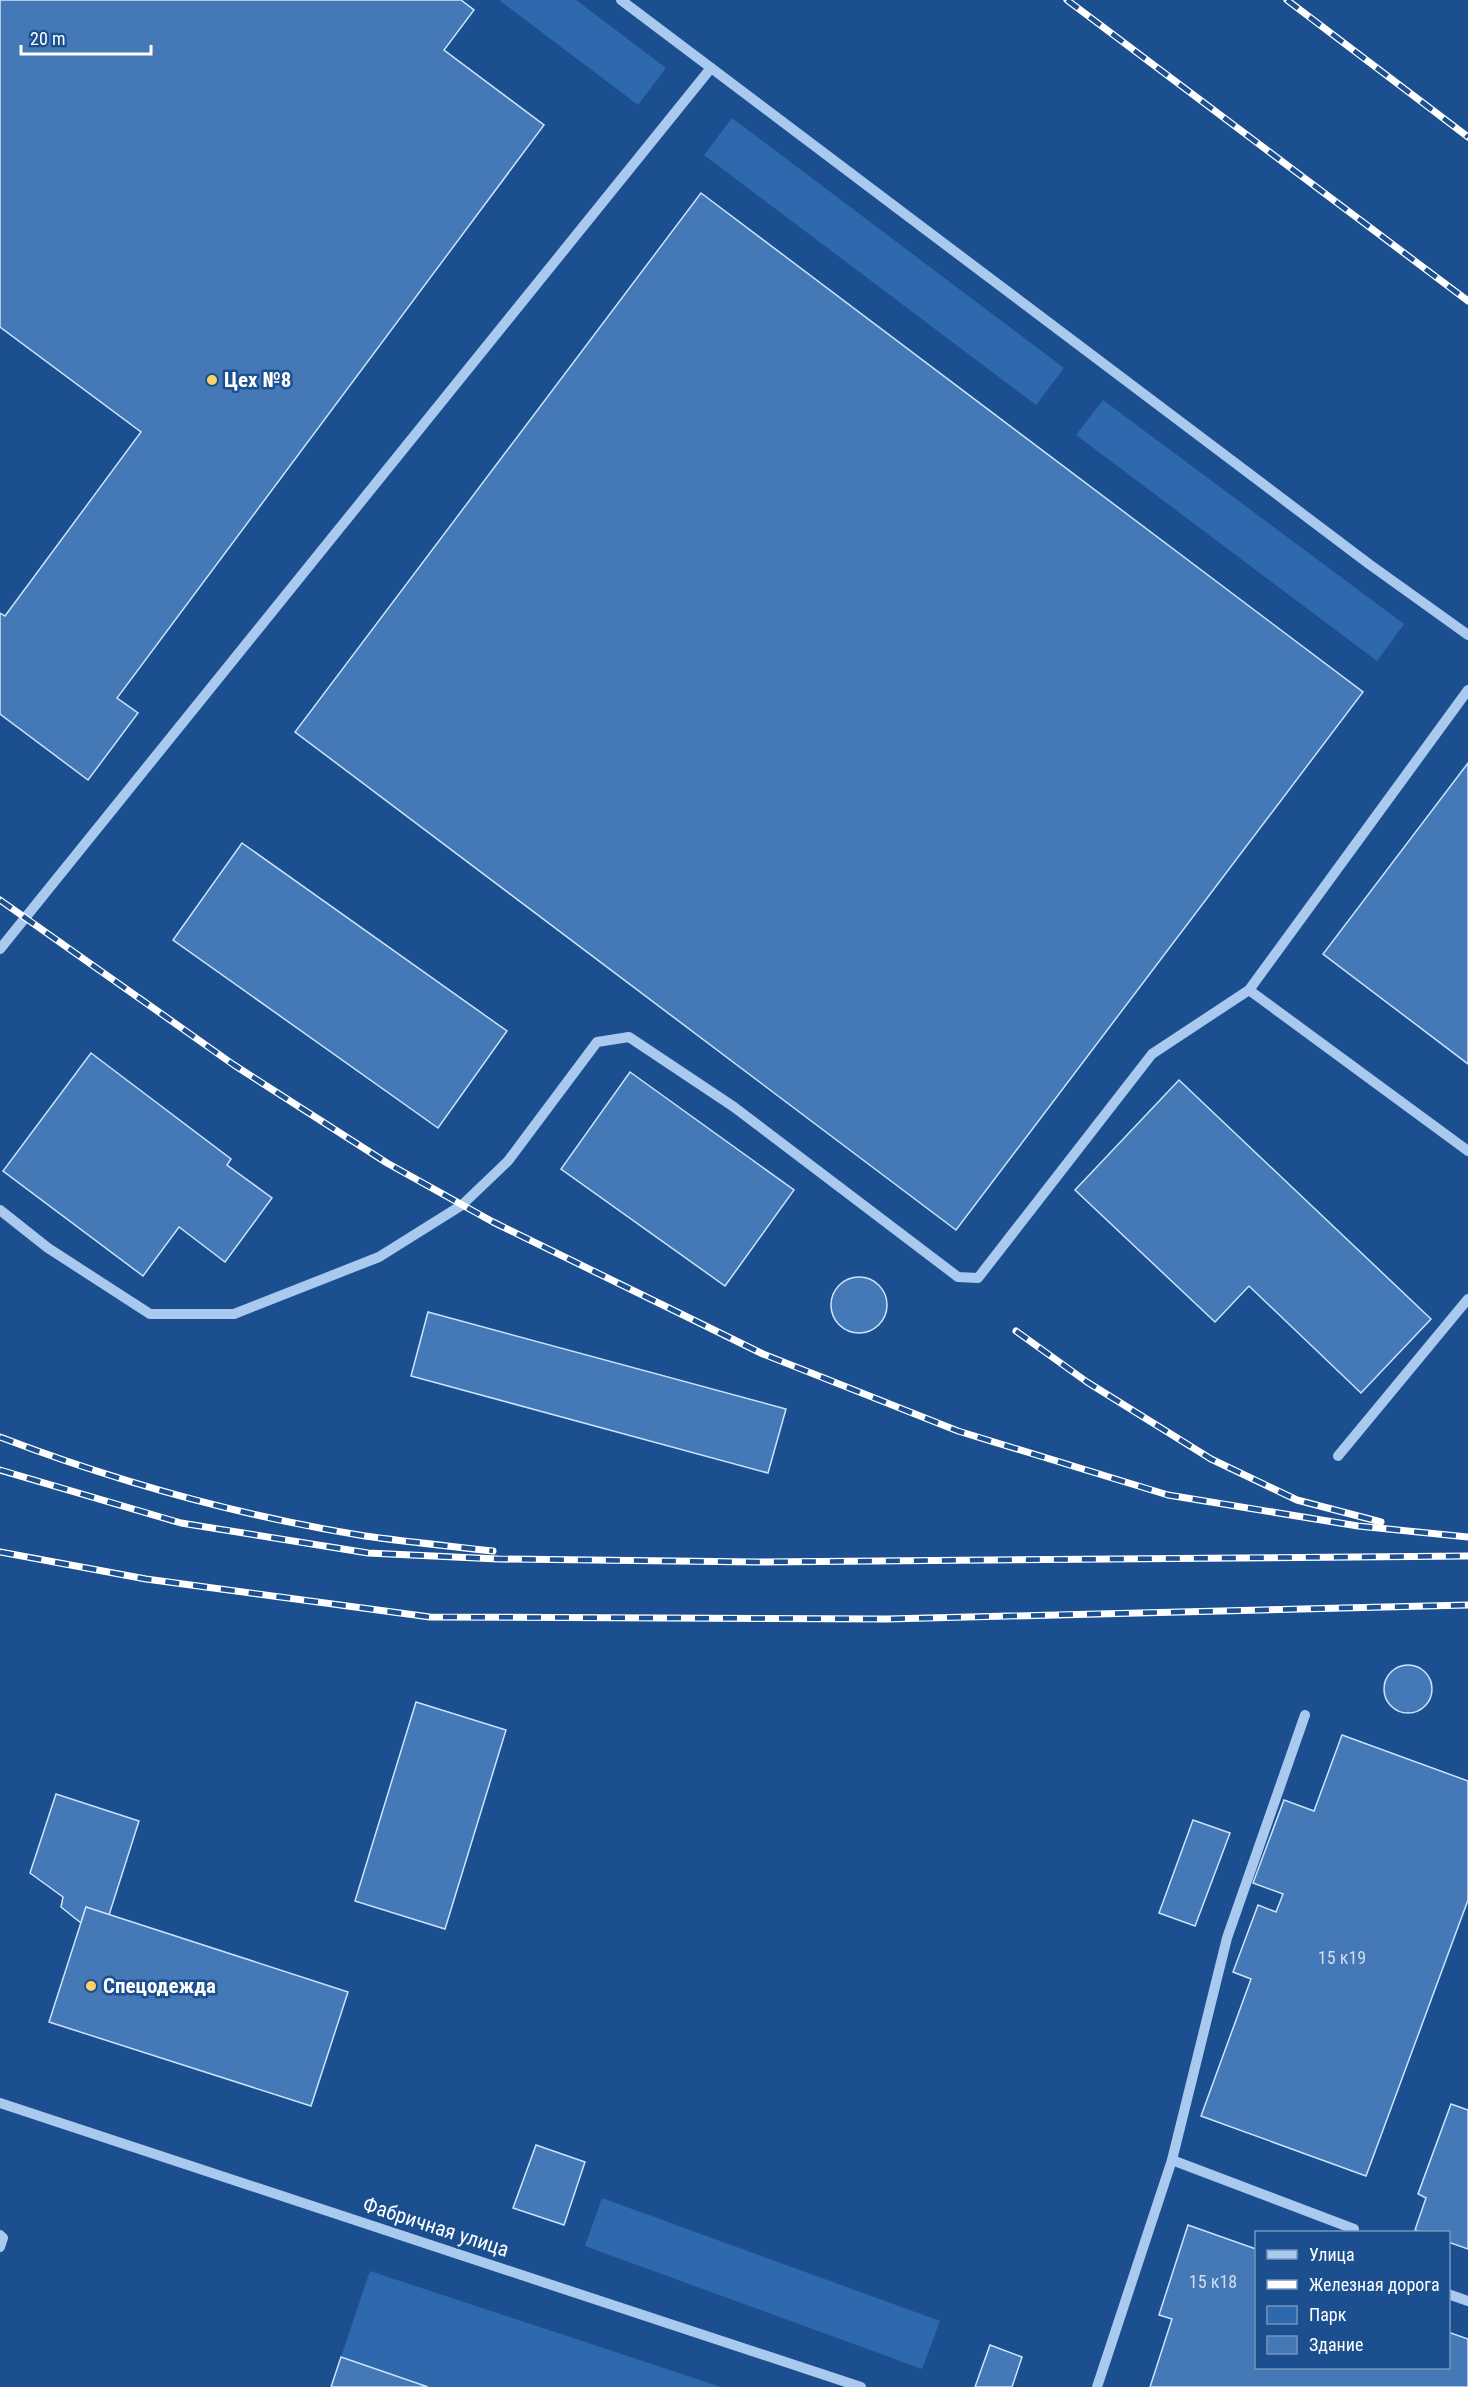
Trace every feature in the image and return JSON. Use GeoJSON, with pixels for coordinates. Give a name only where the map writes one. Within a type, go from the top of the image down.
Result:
{"type":"FeatureCollection","features":[{"type":"Feature","properties":{"kind":"street"},"geometry":{"type":"LineString","coordinates":[[621,0],[1360,557],[1468,635]]}},
{"type":"Feature","properties":{"kind":"street"},"geometry":{"type":"LineString","coordinates":[[0,949],[711,68]]}},
{"type":"Feature","properties":{"kind":"street"},"geometry":{"type":"LineString","coordinates":[[0,1210],[48,1248],[150,1314],[234,1314],[379,1257],[462,1205],[508,1161],[597,1042],[629,1037],[734,1107],[958,1277],[978,1278],[1152,1054],[1250,990],[1468,690]]}},
{"type":"Feature","properties":{"kind":"street"},"geometry":{"type":"LineString","coordinates":[[1250,990],[1468,1151]]}},
{"type":"Feature","properties":{"kind":"street"},"geometry":{"type":"LineString","coordinates":[[1338,1456],[1468,1299]]}},
{"type":"Feature","properties":{"kind":"street"},"geometry":{"type":"LineString","coordinates":[[1096,2387],[1172,2160],[1227,1938],[1305,1715]]}},
{"type":"Feature","properties":{"kind":"street","name":"Фабричная улица"},"geometry":{"type":"LineString","coordinates":[[1,2106],[861,2387]]}},
{"type":"Feature","properties":{"kind":"street"},"geometry":{"type":"LineString","coordinates":[[1172,2160],[1354,2229],[1353,2231]]}},
{"type":"Feature","properties":{"kind":"street"},"geometry":{"type":"LineString","coordinates":[[0,2235],[3,2238],[0,2247]]}},
{"type":"Feature","properties":{"kind":"street"},"geometry":{"type":"LineString","coordinates":[[1450,2294],[1468,2301]]}},
{"type":"Feature","properties":{"kind":"green space"},"geometry":{"type":"Polygon","coordinates":[[[499,0],[576,0],[666,68],[638,105],[499,0]]]}},
{"type":"Feature","properties":{"kind":"green space"},"geometry":{"type":"Polygon","coordinates":[[[732,118],[1064,368],[1036,405],[704,155],[732,118]]]}},
{"type":"Feature","properties":{"kind":"green space"},"geometry":{"type":"Polygon","coordinates":[[[1103,400],[1404,624],[1377,661],[1076,435],[1103,400]]]}},
{"type":"Feature","properties":{"kind":"green space"},"geometry":{"type":"Polygon","coordinates":[[[602,2198],[940,2321],[922,2369],[585,2246],[602,2198]]]}},
{"type":"Feature","properties":{"kind":"green space"},"geometry":{"type":"Polygon","coordinates":[[[370,2271],[721,2387],[428,2387],[341,2357],[370,2271]]]}},
{"type":"Feature","properties":{"kind":"building","name":"Цех №8"},"geometry":{"type":"Polygon","coordinates":[[[0,0],[461,0],[474,10],[444,50],[544,125],[117,698],[138,713],[88,780],[0,714],[0,613],[5,616],[141,432],[0,327],[0,0]]]}},
{"type":"Feature","properties":{"kind":"building"},"geometry":{"type":"Polygon","coordinates":[[[701,193],[1363,692],[956,1230],[295,732],[701,193]]]}},
{"type":"Feature","properties":{"kind":"building"},"geometry":{"type":"Polygon","coordinates":[[[1468,763],[1468,1064],[1323,954],[1468,763]]]}},
{"type":"Feature","properties":{"kind":"building"},"geometry":{"type":"Polygon","coordinates":[[[242,843],[507,1031],[438,1128],[173,940],[242,843]]]}},
{"type":"Feature","properties":{"kind":"building"},"geometry":{"type":"Polygon","coordinates":[[[91,1053],[231,1159],[227,1165],[272,1198],[225,1262],[179,1227],[143,1276],[3,1171],[91,1053]]]}},
{"type":"Feature","properties":{"kind":"building"},"geometry":{"type":"Polygon","coordinates":[[[630,1072],[794,1190],[725,1286],[561,1169],[630,1072]]]}},
{"type":"Feature","properties":{"kind":"building"},"geometry":{"type":"Polygon","coordinates":[[[1179,1080],[1431,1319],[1361,1393],[1249,1286],[1215,1322],[1075,1190],[1179,1080]]]}},
{"type":"Feature","properties":{"kind":"building"},"geometry":{"type":"Polygon","coordinates":[[[859,1277],[870,1279],[879,1285],[885,1294],[887,1305],[885,1316],[879,1325],[870,1331],[859,1333],[848,1331],[839,1325],[833,1316],[831,1305],[833,1294],[839,1285],[848,1279],[859,1277]]]}},
{"type":"Feature","properties":{"kind":"building"},"geometry":{"type":"Polygon","coordinates":[[[428,1312],[786,1409],[768,1473],[411,1376],[428,1312]]]}},
{"type":"Feature","properties":{"kind":"building"},"geometry":{"type":"Polygon","coordinates":[[[1408,1665],[1425,1672],[1432,1689],[1425,1706],[1408,1713],[1391,1706],[1384,1689],[1391,1672],[1408,1665]]]}},
{"type":"Feature","properties":{"kind":"building"},"geometry":{"type":"Polygon","coordinates":[[[416,1702],[506,1730],[445,1929],[355,1901],[416,1702]]]}},
{"type":"Feature","properties":{"kind":"building"},"geometry":{"type":"Polygon","coordinates":[[[1342,1735],[1468,1781],[1468,1900],[1366,2176],[1201,2116],[1251,1979],[1233,1972],[1258,1905],[1276,1912],[1283,1894],[1253,1883],[1284,1800],[1314,1811],[1342,1735]]]}},
{"type":"Feature","properties":{"kind":"building"},"geometry":{"type":"Polygon","coordinates":[[[56,1794],[139,1821],[109,1915],[86,1907],[81,1923],[61,1907],[63,1897],[30,1873],[56,1794]]]}},
{"type":"Feature","properties":{"kind":"building"},"geometry":{"type":"Polygon","coordinates":[[[1193,1820],[1230,1833],[1195,1926],[1159,1913],[1193,1820]]]}},
{"type":"Feature","properties":{"kind":"building"},"geometry":{"type":"Polygon","coordinates":[[[86,1907],[348,1992],[311,2106],[49,2022],[86,1907]]]}},
{"type":"Feature","properties":{"kind":"building"},"geometry":{"type":"Polygon","coordinates":[[[1451,2104],[1468,2110],[1468,2249],[1450,2243],[1450,2231],[1415,2230],[1426,2198],[1418,2194],[1451,2104]]]}},
{"type":"Feature","properties":{"kind":"building"},"geometry":{"type":"Polygon","coordinates":[[[536,2145],[585,2162],[564,2225],[513,2208],[536,2145]]]}},
{"type":"Feature","properties":{"kind":"building"},"geometry":{"type":"Polygon","coordinates":[[[1188,2225],[1255,2249],[1255,2369],[1450,2369],[1450,2333],[1468,2339],[1468,2387],[1150,2387],[1172,2319],[1159,2315],[1188,2225]]]}},
{"type":"Feature","properties":{"kind":"building"},"geometry":{"type":"Polygon","coordinates":[[[990,2345],[1022,2357],[1012,2387],[975,2387],[990,2345]]]}},
{"type":"Feature","properties":{"kind":"building"},"geometry":{"type":"Polygon","coordinates":[[[341,2357],[428,2387],[331,2387],[341,2357]]]}},
{"type":"Feature","properties":{"kind":"railway"},"geometry":{"type":"LineString","coordinates":[[1067,0],[1468,301]]}},
{"type":"Feature","properties":{"kind":"railway"},"geometry":{"type":"LineString","coordinates":[[1287,0],[1468,137]]}},
{"type":"Feature","properties":{"kind":"railway"},"geometry":{"type":"LineString","coordinates":[[0,900],[234,1065],[387,1163],[493,1222],[763,1354],[958,1431],[1168,1495],[1358,1526],[1468,1537]]}},
{"type":"Feature","properties":{"kind":"railway"},"geometry":{"type":"LineString","coordinates":[[1016,1331],[1087,1382],[1211,1459],[1297,1500],[1381,1522]]}},
{"type":"Feature","properties":{"kind":"railway"},"geometry":{"type":"LineString","coordinates":[[0,1437],[89,1469],[226,1508],[365,1536],[493,1551]]}},
{"type":"Feature","properties":{"kind":"railway"},"geometry":{"type":"LineString","coordinates":[[0,1470],[181,1523],[368,1553],[498,1559],[757,1562],[1468,1556]]}},
{"type":"Feature","properties":{"kind":"railway"},"geometry":{"type":"LineString","coordinates":[[0,1552],[146,1579],[430,1617],[887,1619],[1468,1605]]}},
{"type":"Feature","properties":{"kind":"place","name":"Цех №8"},"geometry":{"type":"Point","coordinates":[212,380]}},
{"type":"Feature","properties":{"kind":"place","name":"Спецодежда"},"geometry":{"type":"Point","coordinates":[91,1986]}}]}
